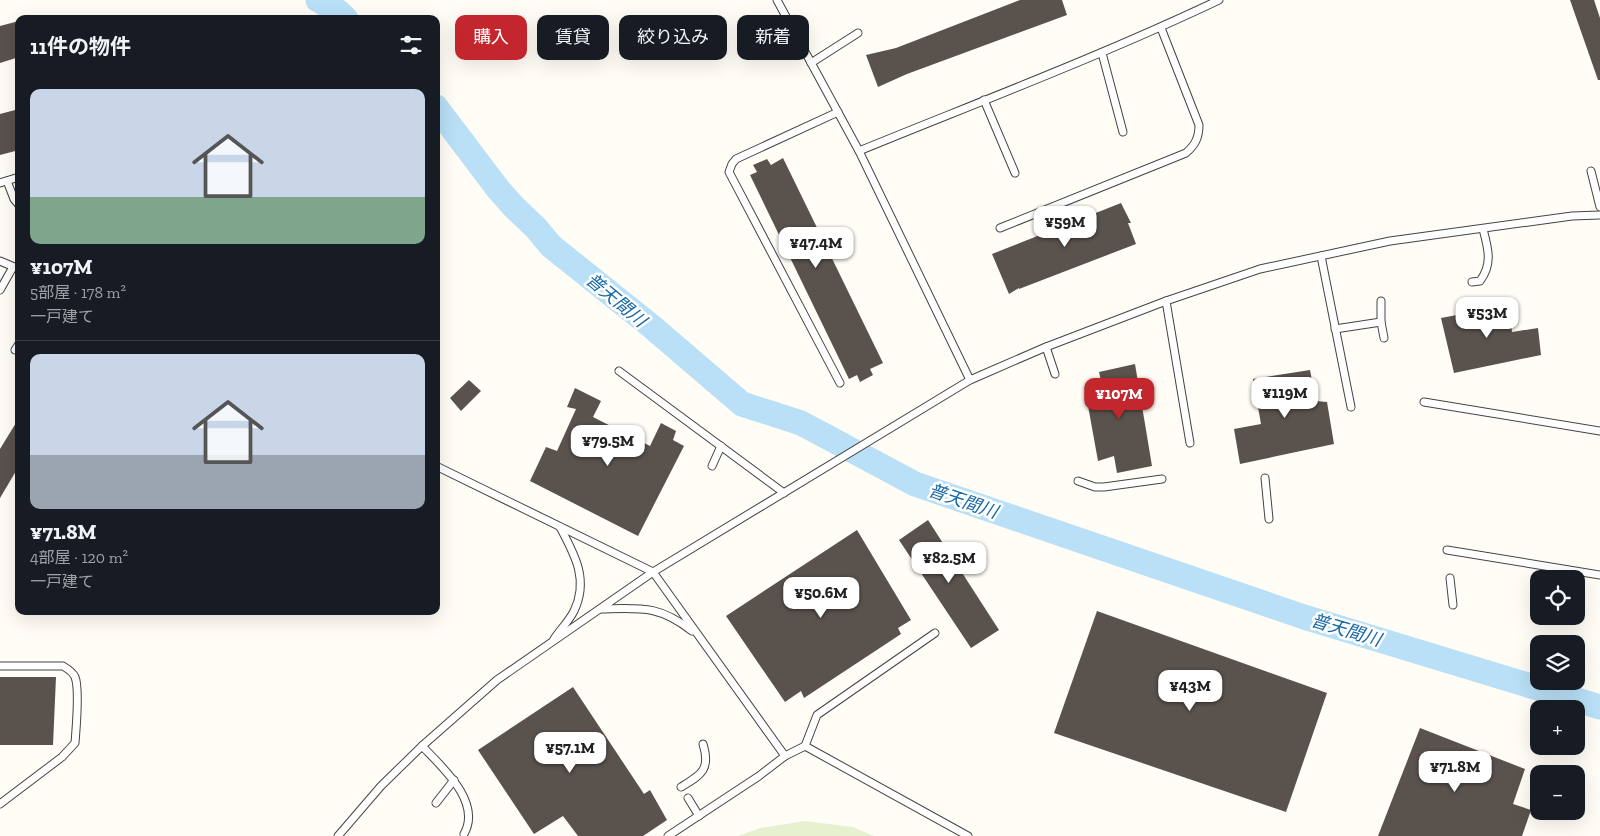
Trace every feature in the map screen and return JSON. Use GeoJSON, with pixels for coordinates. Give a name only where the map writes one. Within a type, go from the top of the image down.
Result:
{"type":"FeatureCollection","features":[{"type":"Feature","properties":{"kind":"lane"},"geometry":{"type":"LineString","coordinates":[[777,0],[859,150],[970,380]]}},
{"type":"Feature","properties":{"kind":"lane"},"geometry":{"type":"LineString","coordinates":[[859,150],[1102,53],[1161,28],[1218,0]]}},
{"type":"Feature","properties":{"kind":"lane"},"geometry":{"type":"LineString","coordinates":[[1000,228],[1186,153],[1192,148],[1199,134],[1199,126],[1161,28]]}},
{"type":"Feature","properties":{"kind":"lane"},"geometry":{"type":"LineString","coordinates":[[811,63],[858,33]]}},
{"type":"Feature","properties":{"kind":"lane"},"geometry":{"type":"LineString","coordinates":[[1102,53],[1123,132]]}},
{"type":"Feature","properties":{"kind":"lane"},"geometry":{"type":"LineString","coordinates":[[984,100],[1015,173]]}},
{"type":"Feature","properties":{"kind":"lane"},"geometry":{"type":"LineString","coordinates":[[838,112],[736,159],[729,172],[840,383]]}},
{"type":"Feature","properties":{"kind":"lane"},"geometry":{"type":"LineString","coordinates":[[1591,171],[1600,207]]}},
{"type":"Feature","properties":{"kind":"lane"},"geometry":{"type":"LineString","coordinates":[[4,182],[15,200]]}},
{"type":"Feature","properties":{"kind":"lane"},"geometry":{"type":"LineString","coordinates":[[338,836],[381,786],[422,746],[498,680],[653,572],[970,380],[1046,347],[1166,300],[1260,269],[1390,241],[1572,216],[1600,215]]}},
{"type":"Feature","properties":{"kind":"lane"},"geometry":{"type":"LineString","coordinates":[[1472,282],[1480,281],[1488,265],[1489,253],[1483,229]]}},
{"type":"Feature","properties":{"kind":"lane"},"geometry":{"type":"LineString","coordinates":[[1321,256],[1351,407]]}},
{"type":"Feature","properties":{"kind":"lane"},"geometry":{"type":"LineString","coordinates":[[0,260],[15,268]]}},
{"type":"Feature","properties":{"kind":"lane"},"geometry":{"type":"LineString","coordinates":[[0,290],[15,269]]}},
{"type":"Feature","properties":{"kind":"lane"},"geometry":{"type":"LineString","coordinates":[[1166,300],[1190,443]]}},
{"type":"Feature","properties":{"kind":"lane"},"geometry":{"type":"LineString","coordinates":[[1381,301],[1381,322],[1384,338]]}},
{"type":"Feature","properties":{"kind":"lane"},"geometry":{"type":"LineString","coordinates":[[1335,329],[1381,322]]}},
{"type":"Feature","properties":{"kind":"lane"},"geometry":{"type":"LineString","coordinates":[[1046,347],[1055,374]]}},
{"type":"Feature","properties":{"kind":"lane"},"geometry":{"type":"LineString","coordinates":[[619,371],[784,493]]}},
{"type":"Feature","properties":{"kind":"lane"},"geometry":{"type":"LineString","coordinates":[[1424,402],[1600,431]]}},
{"type":"Feature","properties":{"kind":"lane"},"geometry":{"type":"LineString","coordinates":[[712,466],[721,446]]}},
{"type":"Feature","properties":{"kind":"lane"},"geometry":{"type":"LineString","coordinates":[[440,468],[653,572],[785,756]]}},
{"type":"Feature","properties":{"kind":"lane"},"geometry":{"type":"LineString","coordinates":[[1265,478],[1269,519]]}},
{"type":"Feature","properties":{"kind":"lane"},"geometry":{"type":"LineString","coordinates":[[1078,481],[1096,487],[1104,487],[1162,479]]}},
{"type":"Feature","properties":{"kind":"lane"},"geometry":{"type":"LineString","coordinates":[[550,644],[574,611],[581,590],[580,573],[575,555],[560,527]]}},
{"type":"Feature","properties":{"kind":"lane"},"geometry":{"type":"LineString","coordinates":[[1447,550],[1600,575]]}},
{"type":"Feature","properties":{"kind":"lane"},"geometry":{"type":"LineString","coordinates":[[1450,578],[1453,605]]}},
{"type":"Feature","properties":{"kind":"lane"},"geometry":{"type":"LineString","coordinates":[[600,609],[636,608],[664,612],[677,619],[698,636]]}},
{"type":"Feature","properties":{"kind":"lane"},"geometry":{"type":"LineString","coordinates":[[669,835],[759,776],[785,756],[805,746],[817,715],[936,634]]}},
{"type":"Feature","properties":{"kind":"lane"},"geometry":{"type":"LineString","coordinates":[[0,666],[63,666],[75,678],[77,687],[75,743],[62,757],[0,804]]}},
{"type":"Feature","properties":{"kind":"lane"},"geometry":{"type":"LineString","coordinates":[[681,787],[701,774],[706,766],[706,754],[703,744]]}},
{"type":"Feature","properties":{"kind":"lane"},"geometry":{"type":"LineString","coordinates":[[422,746],[454,780],[469,809],[468,826],[464,834]]}},
{"type":"Feature","properties":{"kind":"lane"},"geometry":{"type":"LineString","coordinates":[[805,746],[968,836]]}},
{"type":"Feature","properties":{"kind":"lane"},"geometry":{"type":"LineString","coordinates":[[436,803],[454,780]]}},
{"type":"Feature","properties":{"kind":"lane"},"geometry":{"type":"LineString","coordinates":[[688,798],[699,816]]}},
{"type":"Feature","properties":{"kind":"green space"},"geometry":{"type":"Polygon","coordinates":[[[805,821],[853,827],[874,836],[738,836],[760,828],[805,821]]]}},
{"type":"Feature","properties":{"kind":"building"},"geometry":{"type":"Polygon","coordinates":[[[1020,0],[1062,0],[1067,15],[907,74],[878,87],[866,55],[896,48],[1020,0]]]}},
{"type":"Feature","properties":{"kind":"building"},"geometry":{"type":"Polygon","coordinates":[[[1570,0],[1594,0],[1600,18],[1600,80],[1598,80],[1570,0]]]}},
{"type":"Feature","properties":{"kind":"building"},"geometry":{"type":"Polygon","coordinates":[[[15,22],[15,58],[0,63],[0,26],[15,22]]]}},
{"type":"Feature","properties":{"kind":"building"},"geometry":{"type":"Polygon","coordinates":[[[15,110],[15,151],[0,155],[0,114],[15,110]]]}},
{"type":"Feature","properties":{"kind":"building"},"geometry":{"type":"Polygon","coordinates":[[[783,158],[883,363],[870,369],[873,375],[860,382],[857,375],[849,379],[750,175],[757,172],[753,165],[767,159],[771,165],[783,158]]]}},
{"type":"Feature","properties":{"kind":"building"},"geometry":{"type":"Polygon","coordinates":[[[1121,203],[1131,223],[1128,223],[1136,244],[1019,288],[1009,294],[992,254],[1121,203]]]}},
{"type":"Feature","properties":{"kind":"building"},"geometry":{"type":"Polygon","coordinates":[[[1509,305],[1512,332],[1538,328],[1541,355],[1454,373],[1441,318],[1509,305]]]}},
{"type":"Feature","properties":{"kind":"building"},"geometry":{"type":"Polygon","coordinates":[[[1135,364],[1152,466],[1117,473],[1114,456],[1098,461],[1085,389],[1102,385],[1099,372],[1135,364]]]}},
{"type":"Feature","properties":{"kind":"building"},"geometry":{"type":"Polygon","coordinates":[[[1310,370],[1316,401],[1327,402],[1334,444],[1240,464],[1234,429],[1261,424],[1253,379],[1310,370]]]}},
{"type":"Feature","properties":{"kind":"building"},"geometry":{"type":"Polygon","coordinates":[[[469,380],[481,391],[461,411],[450,398],[469,380]]]}},
{"type":"Feature","properties":{"kind":"building"},"geometry":{"type":"Polygon","coordinates":[[[575,388],[601,401],[593,417],[650,446],[661,423],[676,431],[673,440],[684,446],[638,536],[530,481],[546,447],[557,451],[576,409],[567,407],[575,388]]]}},
{"type":"Feature","properties":{"kind":"building"},"geometry":{"type":"Polygon","coordinates":[[[15,425],[15,473],[0,498],[0,449],[15,425]]]}},
{"type":"Feature","properties":{"kind":"building"},"geometry":{"type":"Polygon","coordinates":[[[928,520],[999,630],[971,648],[899,540],[928,520]]]}},
{"type":"Feature","properties":{"kind":"building"},"geometry":{"type":"Polygon","coordinates":[[[857,530],[911,620],[898,628],[901,634],[804,698],[801,691],[785,702],[726,616],[857,530]]]}},
{"type":"Feature","properties":{"kind":"building"},"geometry":{"type":"Polygon","coordinates":[[[1097,611],[1327,693],[1286,812],[1054,733],[1097,611]]]}},
{"type":"Feature","properties":{"kind":"building"},"geometry":{"type":"Polygon","coordinates":[[[0,677],[56,677],[53,745],[0,745],[0,677]]]}},
{"type":"Feature","properties":{"kind":"building"},"geometry":{"type":"Polygon","coordinates":[[[573,687],[644,794],[650,790],[667,820],[643,836],[578,836],[563,816],[534,834],[478,750],[573,687]]]}},
{"type":"Feature","properties":{"kind":"building"},"geometry":{"type":"Polygon","coordinates":[[[1420,728],[1525,769],[1513,804],[1530,810],[1522,836],[1378,836],[1420,728]]]}},
{"type":"Feature","properties":{"kind":"waterway","name":"普天間川"},"geometry":{"type":"LineString","coordinates":[[318,0],[342,15]]}},
{"type":"Feature","properties":{"kind":"waterway","name":"普天間川"},"geometry":{"type":"LineString","coordinates":[[440,112],[498,189],[551,246],[651,326],[742,404],[801,423],[915,484],[1304,617],[1600,707]]}}]}
